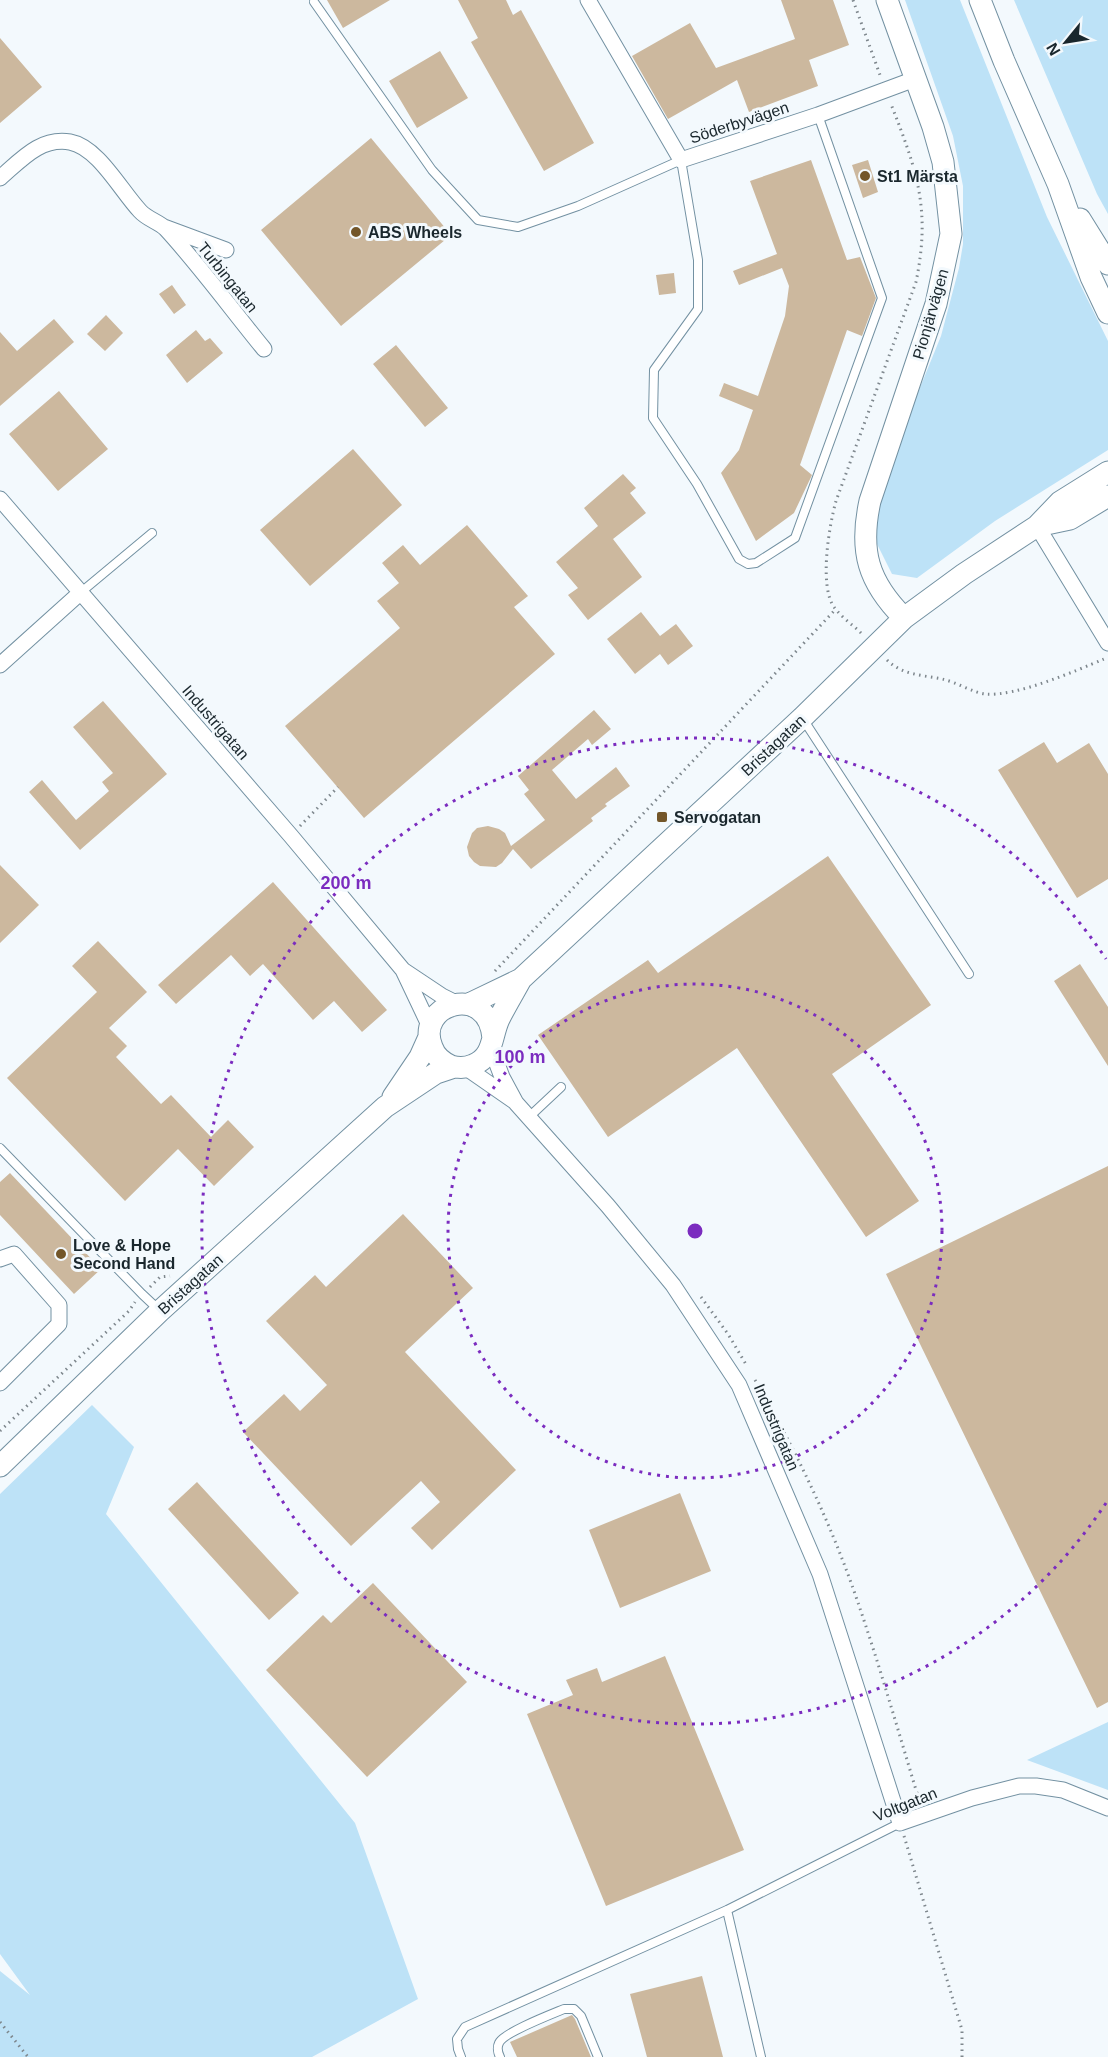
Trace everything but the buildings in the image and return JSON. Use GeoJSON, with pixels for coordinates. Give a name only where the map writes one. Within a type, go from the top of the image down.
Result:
{"type":"FeatureCollection","features":[{"type":"Feature","properties":{"kind":"street","name":"Söderbyvägen"},"geometry":{"type":"LineString","coordinates":[[588,0],[681,160],[818,115],[915,79]]}},
{"type":"Feature","properties":{"kind":"street","name":"Pionjärvägen"},"geometry":{"type":"LineString","coordinates":[[887,0],[944,162],[951,234],[936,304],[865,522],[865,543],[872,574],[885,600],[904,618]]}},
{"type":"Feature","properties":{"kind":"street"},"geometry":{"type":"LineString","coordinates":[[980,0],[1058,184],[1091,278],[1108,313]]}},
{"type":"Feature","properties":{"kind":"street","name":"Turbingatan"},"geometry":{"type":"LineString","coordinates":[[0,178],[36,147],[55,141],[71,142],[84,147],[98,159],[142,213],[164,227],[226,250]]}},
{"type":"Feature","properties":{"kind":"street"},"geometry":{"type":"LineString","coordinates":[[1058,184],[1108,264]]}},
{"type":"Feature","properties":{"kind":"street","name":"Turbingatan"},"geometry":{"type":"LineString","coordinates":[[164,227],[264,349]]}},
{"type":"Feature","properties":{"kind":"street","name":"Bristagatan"},"geometry":{"type":"LineString","coordinates":[[0,1466],[160,1311],[385,1107],[431,1076],[476,1064],[485,1058],[498,1021],[521,979],[802,718],[904,618],[964,574],[1037,526],[1060,502],[1108,472]]}},
{"type":"Feature","properties":{"kind":"street","name":"Bristagatan"},"geometry":{"type":"LineString","coordinates":[[1037,526],[1070,519],[1108,496]]}},
{"type":"Feature","properties":{"kind":"street","name":"Industrigatan"},"geometry":{"type":"LineString","coordinates":[[0,499],[291,836],[403,970],[430,1032]]}},
{"type":"Feature","properties":{"kind":"street"},"geometry":{"type":"LineString","coordinates":[[1037,526],[1108,643]]}},
{"type":"Feature","properties":{"kind":"street"},"geometry":{"type":"LineString","coordinates":[[0,665],[81,592]]}},
{"type":"Feature","properties":{"kind":"street","name":"Industrigatan"},"geometry":{"type":"LineString","coordinates":[[403,970],[442,996],[464,1004]]}},
{"type":"Feature","properties":{"kind":"street","name":"Bristagatan"},"geometry":{"type":"LineString","coordinates":[[385,1107],[420,1057],[434,1018],[440,1011],[449,1006],[464,1004],[521,979]]}},
{"type":"Feature","properties":{"kind":"street"},"geometry":{"type":"LineString","coordinates":[[464,1004],[479,1009],[487,1017],[492,1027],[492,1043]]}},
{"type":"Feature","properties":{"kind":"street"},"geometry":{"type":"LineString","coordinates":[[430,1032],[436,1055],[444,1063],[460,1067]]}},
{"type":"Feature","properties":{"kind":"street","name":"Industrigatan"},"geometry":{"type":"LineString","coordinates":[[492,1043],[502,1077],[516,1103]]}},
{"type":"Feature","properties":{"kind":"street","name":"Industrigatan"},"geometry":{"type":"LineString","coordinates":[[460,1067],[516,1103],[608,1206],[673,1285],[739,1385],[820,1574],[900,1822]]}},
{"type":"Feature","properties":{"kind":"street"},"geometry":{"type":"LineString","coordinates":[[0,1259],[14,1254],[59,1305],[59,1324],[0,1383]]}},
{"type":"Feature","properties":{"kind":"street","name":"Voltgatan"},"geometry":{"type":"LineString","coordinates":[[900,1822],[972,1798],[1019,1786],[1063,1790],[1108,1808]]}},
{"type":"Feature","properties":{"kind":"lane"},"geometry":{"type":"LineString","coordinates":[[314,2],[376,94],[432,170],[478,220],[518,227],[578,206],[681,160],[698,260],[698,309],[654,370],[653,418],[697,484],[739,559],[748,564],[756,563],[795,538],[882,298],[818,115]]}},
{"type":"Feature","properties":{"kind":"lane"},"geometry":{"type":"LineString","coordinates":[[81,592],[152,533]]}},
{"type":"Feature","properties":{"kind":"lane"},"geometry":{"type":"LineString","coordinates":[[802,718],[969,974]]}},
{"type":"Feature","properties":{"kind":"lane"},"geometry":{"type":"LineString","coordinates":[[529,1117],[561,1087]]}},
{"type":"Feature","properties":{"kind":"lane"},"geometry":{"type":"LineString","coordinates":[[0,1148],[160,1311]]}},
{"type":"Feature","properties":{"kind":"lane","name":"Voltgatan"},"geometry":{"type":"LineString","coordinates":[[461,2057],[456,2039],[465,2027],[727,1910],[900,1822]]}},
{"type":"Feature","properties":{"kind":"lane"},"geometry":{"type":"LineString","coordinates":[[727,1910],[761,2057]]}},
{"type":"Feature","properties":{"kind":"lane"},"geometry":{"type":"LineString","coordinates":[[500,2057],[499,2043],[506,2035],[564,2009],[574,2009],[581,2016],[598,2057]]}},
{"type":"Feature","properties":{"kind":"path"},"geometry":{"type":"LineString","coordinates":[[835,610],[897,669],[962,685],[982,694],[998,694],[1028,686],[1070,673],[1108,657]]}},
{"type":"Feature","properties":{"kind":"path"},"geometry":{"type":"LineString","coordinates":[[291,836],[338,787]]}},
{"type":"Feature","properties":{"kind":"path"},"geometry":{"type":"LineString","coordinates":[[900,1822],[963,2030],[962,2057]]}},
{"type":"Feature","properties":{"kind":"path"},"geometry":{"type":"LineString","coordinates":[[905,1839],[913,1836]]}},
{"type":"Feature","properties":{"kind":"path"},"geometry":{"type":"LineString","coordinates":[[0,2022],[28,2057]]}},
{"type":"Feature","properties":{"kind":"shaded area"},"geometry":{"type":"Polygon","coordinates":[[[905,0],[960,0],[1047,217],[1108,341],[1108,450],[995,521],[917,578],[892,574],[876,542],[877,493],[941,336],[963,244],[963,186],[953,136],[905,0]]]}},
{"type":"Feature","properties":{"kind":"shaded area"},"geometry":{"type":"Polygon","coordinates":[[[1014,0],[1108,0],[1108,214],[1097,194],[1014,0]]]}},
{"type":"Feature","properties":{"kind":"shaded area"},"geometry":{"type":"Polygon","coordinates":[[[92,1405],[134,1447],[106,1514],[355,1823],[418,1999],[312,2057],[0,2057],[0,1971],[30,1995],[0,1954],[0,1494],[92,1405]]]}},
{"type":"Feature","properties":{"kind":"shaded area"},"geometry":{"type":"Polygon","coordinates":[[[1108,1722],[1108,1790],[1027,1760],[1108,1722]]]}},
{"type":"Feature","properties":{"kind":"place","name":"St1 Märsta"},"geometry":{"type":"Point","coordinates":[865,176]}},
{"type":"Feature","properties":{"kind":"place","name":"ABS Wheels"},"geometry":{"type":"Point","coordinates":[356,232]}},
{"type":"Feature","properties":{"kind":"place","name":"Servogatan"},"geometry":{"type":"Point","coordinates":[662,817]}},
{"type":"Feature","properties":{"kind":"place","name":"Love & Hope Second Hand"},"geometry":{"type":"Point","coordinates":[61,1254]}}]}
